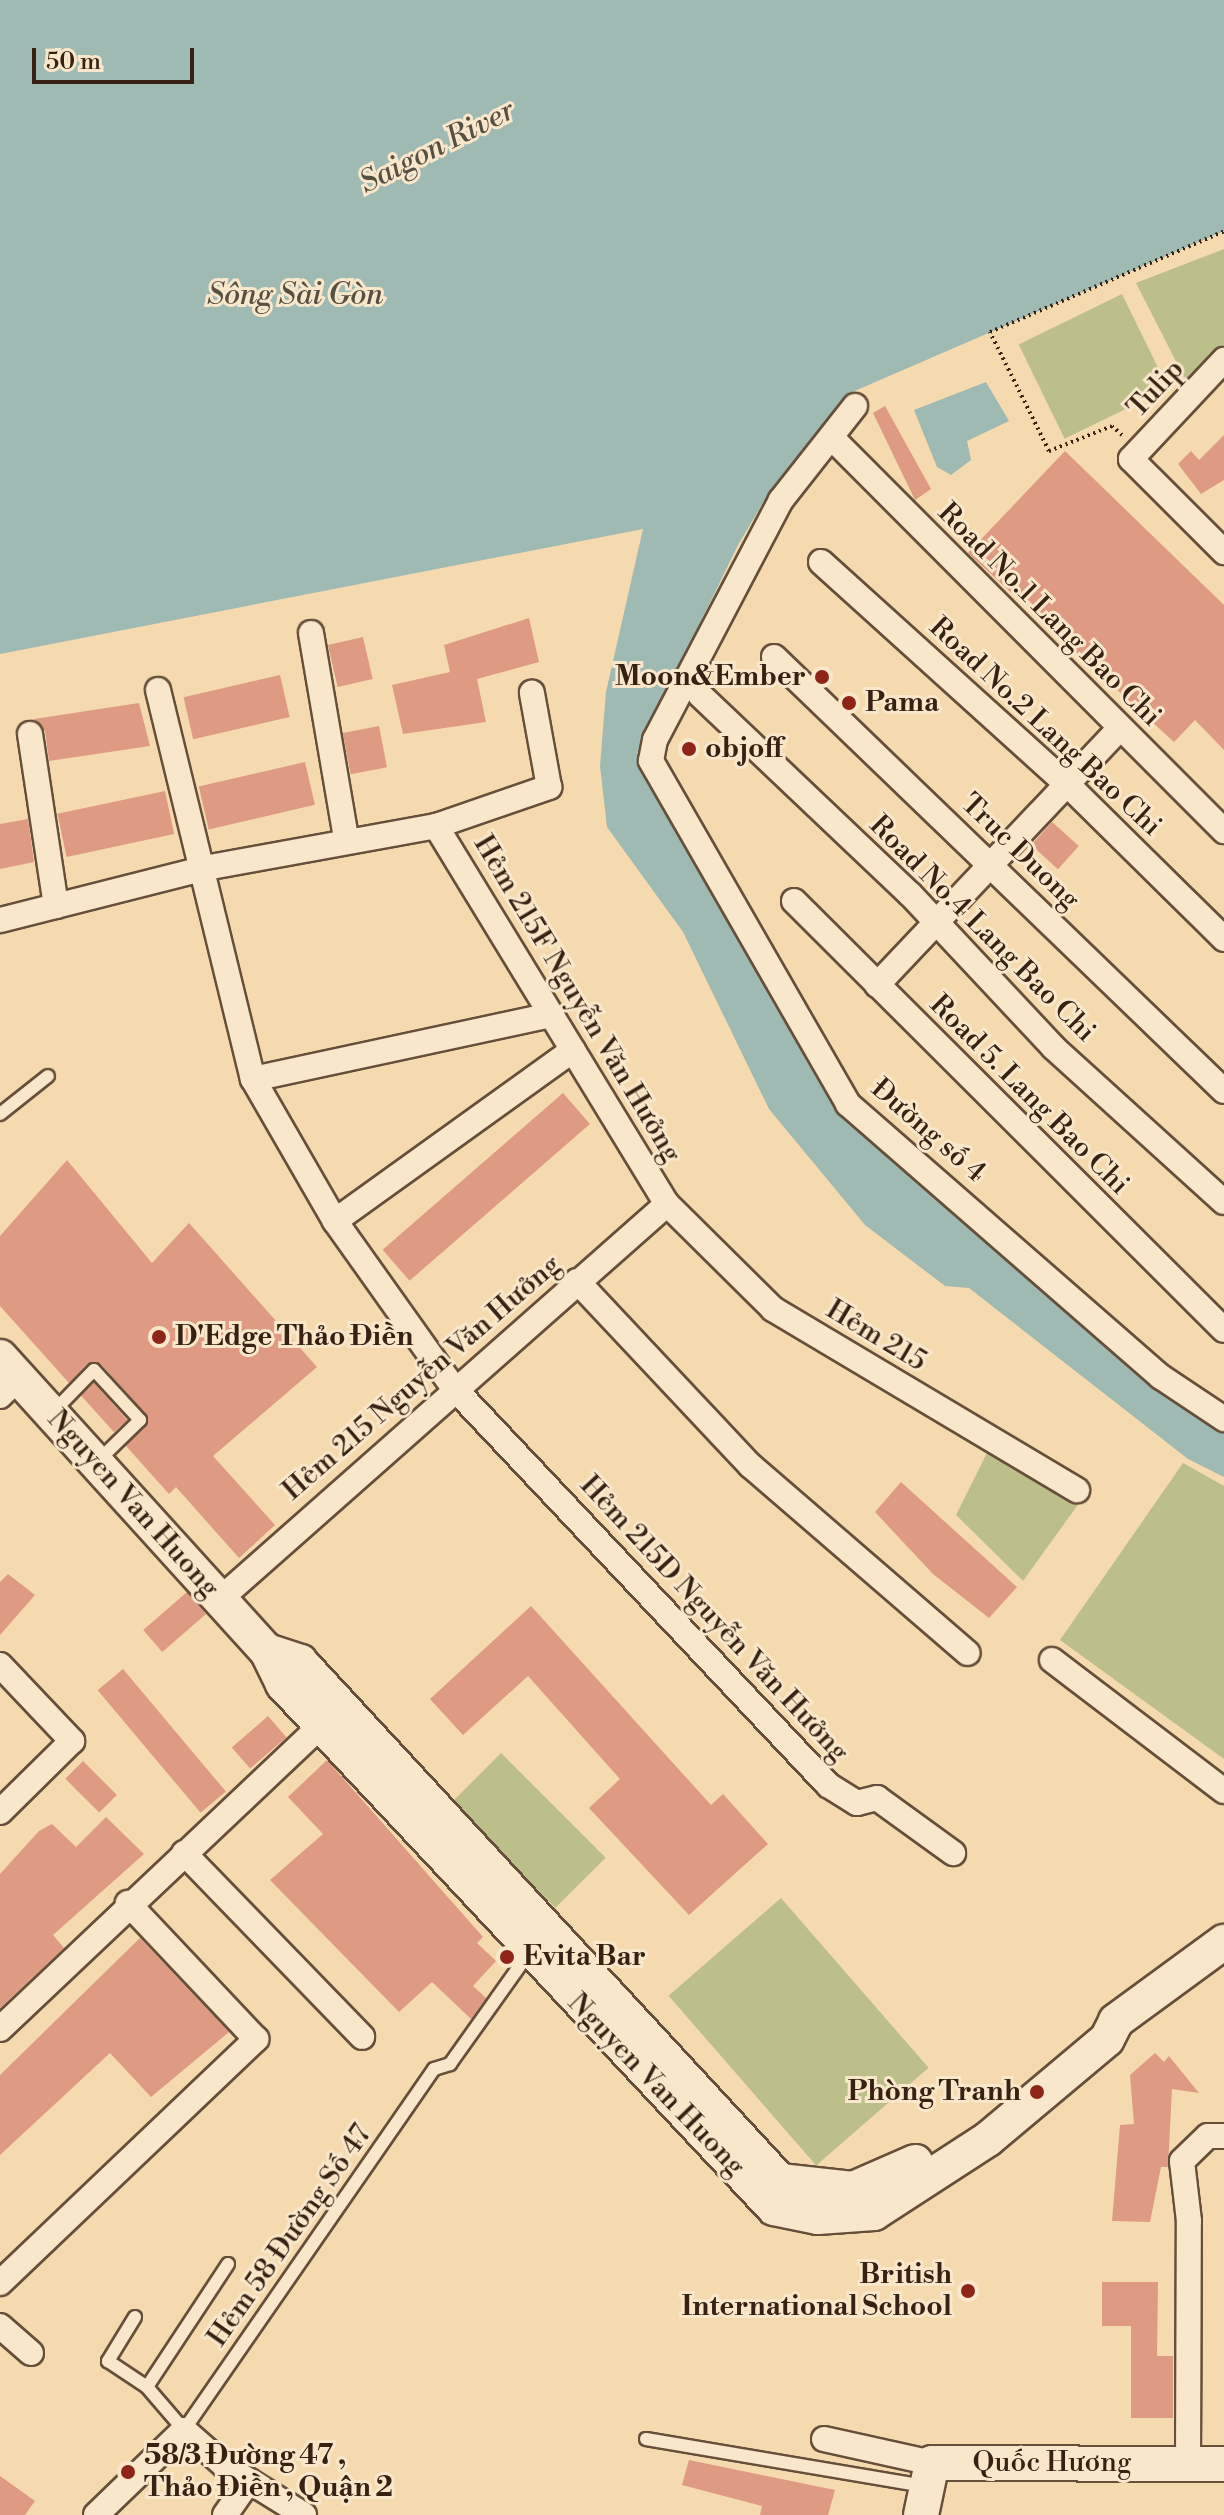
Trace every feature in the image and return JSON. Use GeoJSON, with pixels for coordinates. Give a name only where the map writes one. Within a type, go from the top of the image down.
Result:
{"type":"FeatureCollection","features":[{"type":"Feature","properties":{"kind":"main road","name":"Nguyen Van Huong"},"geometry":{"type":"LineString","coordinates":[[6,1377],[52,1414],[267,1651],[283,1684],[322,1724],[419,1810],[780,2181],[853,2189],[877,2184],[973,2125],[1099,2023],[1116,2021]]}},
{"type":"Feature","properties":{"kind":"main road","name":"Nguyen Van Huong"},"geometry":{"type":"LineString","coordinates":[[267,1651],[300,1662],[529,1953],[774,2208],[818,2217],[874,2213],[988,2139],[1107,2039],[1116,2021],[1224,1942]]}},
{"type":"Feature","properties":{"kind":"main road","name":"Quốc Hương"},"geometry":{"type":"LineString","coordinates":[[927,2488],[1188,2464],[1224,2464]]}},
{"type":"Feature","properties":{"kind":"street","name":"Tulip"},"geometry":{"type":"LineString","coordinates":[[1132,450],[1224,360]]}},
{"type":"Feature","properties":{"kind":"street"},"geometry":{"type":"LineString","coordinates":[[691,684],[781,500],[833,439],[855,406]]}},
{"type":"Feature","properties":{"kind":"street","name":"Road No.1 Lang Bao Chi"},"geometry":{"type":"LineString","coordinates":[[833,439],[1224,831]]}},
{"type":"Feature","properties":{"kind":"street"},"geometry":{"type":"LineString","coordinates":[[1132,450],[1224,552]]}},
{"type":"Feature","properties":{"kind":"street","name":"Road No.2 Lang Bao Chi"},"geometry":{"type":"LineString","coordinates":[[821,562],[1066,783],[1224,939]]}},
{"type":"Feature","properties":{"kind":"street"},"geometry":{"type":"LineString","coordinates":[[311,633],[346,838]]}},
{"type":"Feature","properties":{"kind":"street","name":"Truc Duong"},"geometry":{"type":"LineString","coordinates":[[774,657],[1224,1091]]}},
{"type":"Feature","properties":{"kind":"street","name":"Road No.4 Lang Bao Chi"},"geometry":{"type":"LineString","coordinates":[[691,684],[934,921],[1054,1048],[1224,1202]]}},
{"type":"Feature","properties":{"kind":"street","name":"Đường số 4"},"geometry":{"type":"LineString","coordinates":[[691,684],[651,761],[848,1104],[1161,1377],[1224,1419]]}},
{"type":"Feature","properties":{"kind":"street","name":"Hẻm 215D Nguyễn Văn Hưởng"},"geometry":{"type":"LineString","coordinates":[[158,690],[205,868],[253,1079],[335,1221],[453,1387],[828,1785],[857,1803],[877,1798],[953,1853]]}},
{"type":"Feature","properties":{"kind":"street"},"geometry":{"type":"LineString","coordinates":[[0,920],[205,868],[346,838],[436,826],[549,787],[532,693]]}},
{"type":"Feature","properties":{"kind":"street"},"geometry":{"type":"LineString","coordinates":[[877,985],[934,921],[1119,729]]}},
{"type":"Feature","properties":{"kind":"street"},"geometry":{"type":"LineString","coordinates":[[30,734],[56,906]]}},
{"type":"Feature","properties":{"kind":"street","name":"Hẻm 215F Nguyễn Văn Hưởng"},"geometry":{"type":"LineString","coordinates":[[436,826],[667,1204]]}},
{"type":"Feature","properties":{"kind":"street","name":"Road 5. Lang Bao Chi"},"geometry":{"type":"LineString","coordinates":[[794,901],[1220,1318]]}},
{"type":"Feature","properties":{"kind":"street"},"geometry":{"type":"LineString","coordinates":[[253,1079],[552,1015]]}},
{"type":"Feature","properties":{"kind":"street"},"geometry":{"type":"LineString","coordinates":[[335,1221],[573,1050]]}},
{"type":"Feature","properties":{"kind":"street","name":"Hẻm 215 Nguyễn Văn Hưởng"},"geometry":{"type":"LineString","coordinates":[[219,1600],[453,1387],[667,1204]]}},
{"type":"Feature","properties":{"kind":"street","name":"Hẻm 215"},"geometry":{"type":"LineString","coordinates":[[667,1204],[773,1309],[1077,1490]]}},
{"type":"Feature","properties":{"kind":"street"},"geometry":{"type":"LineString","coordinates":[[577,1281],[751,1466],[968,1653]]}},
{"type":"Feature","properties":{"kind":"street"},"geometry":{"type":"LineString","coordinates":[[1052,1660],[1224,1791]]}},
{"type":"Feature","properties":{"kind":"street"},"geometry":{"type":"LineString","coordinates":[[0,1665],[72,1741],[0,1812]]}},
{"type":"Feature","properties":{"kind":"street"},"geometry":{"type":"LineString","coordinates":[[0,2029],[128,1903],[322,1724]]}},
{"type":"Feature","properties":{"kind":"street"},"geometry":{"type":"LineString","coordinates":[[184,1853],[362,2037]]}},
{"type":"Feature","properties":{"kind":"street"},"geometry":{"type":"LineString","coordinates":[[0,2283],[256,2039],[128,1903]]}},
{"type":"Feature","properties":{"kind":"street"},"geometry":{"type":"LineString","coordinates":[[1188,2464],[1189,2221],[1182,2161],[1208,2136],[1224,2136]]}},
{"type":"Feature","properties":{"kind":"street"},"geometry":{"type":"LineString","coordinates":[[0,2326],[31,2353]]}},
{"type":"Feature","properties":{"kind":"street"},"geometry":{"type":"LineString","coordinates":[[96,2515],[184,2430],[249,2481],[304,2515]]}},
{"type":"Feature","properties":{"kind":"street"},"geometry":{"type":"LineString","coordinates":[[824,2439],[927,2488]]}},
{"type":"Feature","properties":{"kind":"street"},"geometry":{"type":"LineString","coordinates":[[225,2515],[249,2481]]}},
{"type":"Feature","properties":{"kind":"lane"},"geometry":{"type":"LineString","coordinates":[[0,1114],[48,1076]]}},
{"type":"Feature","properties":{"kind":"lane"},"geometry":{"type":"LineString","coordinates":[[52,1414],[94,1370],[140,1420],[97,1463]]}},
{"type":"Feature","properties":{"kind":"lane","name":"Hẻm 58 Đường Số 47"},"geometry":{"type":"LineString","coordinates":[[184,2430],[434,2069],[450,2064],[529,1953]]}},
{"type":"Feature","properties":{"kind":"lane"},"geometry":{"type":"LineString","coordinates":[[147,2387],[228,2264]]}},
{"type":"Feature","properties":{"kind":"lane"},"geometry":{"type":"LineString","coordinates":[[135,2317],[108,2361],[147,2387],[184,2430]]}},
{"type":"Feature","properties":{"kind":"lane"},"geometry":{"type":"LineString","coordinates":[[646,2439],[810,2472],[927,2488]]}},
{"type":"Feature","properties":{"kind":"path"},"geometry":{"type":"LineString","coordinates":[[1132,450],[1112,426],[1049,451],[990,332],[1224,231]]}},
{"type":"Feature","properties":{"kind":"green space"},"geometry":{"type":"Polygon","coordinates":[[[1224,249],[1224,344],[1187,383],[1136,283],[1224,249]]]}},
{"type":"Feature","properties":{"kind":"green space"},"geometry":{"type":"Polygon","coordinates":[[[1122,294],[1168,388],[1065,439],[1019,344],[1122,294]]]}},
{"type":"Feature","properties":{"kind":"green space"},"geometry":{"type":"Polygon","coordinates":[[[990,1447],[1082,1499],[1023,1581],[956,1515],[990,1447]]]}},
{"type":"Feature","properties":{"kind":"green space"},"geometry":{"type":"Polygon","coordinates":[[[1183,1463],[1224,1486],[1224,1759],[1060,1640],[1183,1463]]]}},
{"type":"Feature","properties":{"kind":"green space"},"geometry":{"type":"Polygon","coordinates":[[[501,1753],[606,1858],[555,1908],[451,1803],[501,1753]]]}},
{"type":"Feature","properties":{"kind":"green space"},"geometry":{"type":"Polygon","coordinates":[[[781,1898],[929,2068],[816,2166],[669,1996],[781,1898]]]}},
{"type":"Feature","properties":{"kind":"water","name":"Sông Sài Gòn"},"geometry":{"type":"Polygon","coordinates":[[[0,0],[1224,0],[1224,231],[850,393],[767,496],[738,545],[637,753],[842,1115],[1155,1384],[1201,1418],[1224,1425],[1224,1477],[1188,1459],[969,1288],[945,1286],[865,1225],[769,1109],[683,932],[607,827],[600,766],[606,692],[643,529],[0,654],[0,0]]]}},
{"type":"Feature","properties":{"kind":"water"},"geometry":{"type":"Polygon","coordinates":[[[986,382],[1009,421],[967,441],[971,460],[951,475],[937,467],[914,410],[986,382]]]}},
{"type":"Feature","properties":{"kind":"building"},"geometry":{"type":"Polygon","coordinates":[[[885,406],[931,489],[915,500],[873,413],[885,406]]]}},
{"type":"Feature","properties":{"kind":"building"},"geometry":{"type":"Polygon","coordinates":[[[1224,435],[1224,480],[1201,494],[1178,464],[1191,451],[1199,460],[1224,435]]]}},
{"type":"Feature","properties":{"kind":"building"},"geometry":{"type":"Polygon","coordinates":[[[1065,451],[1224,605],[1224,750],[1195,720],[1174,742],[968,553],[1065,451]]]}},
{"type":"Feature","properties":{"kind":"building"},"geometry":{"type":"Polygon","coordinates":[[[529,618],[539,662],[477,679],[486,722],[403,734],[392,685],[450,672],[444,645],[529,618]]]}},
{"type":"Feature","properties":{"kind":"building"},"geometry":{"type":"Polygon","coordinates":[[[363,637],[373,679],[338,687],[328,645],[363,637]]]}},
{"type":"Feature","properties":{"kind":"building"},"geometry":{"type":"Polygon","coordinates":[[[280,675],[290,717],[193,739],[184,697],[280,675]]]}},
{"type":"Feature","properties":{"kind":"building"},"geometry":{"type":"Polygon","coordinates":[[[139,703],[150,746],[49,761],[45,731],[34,719],[139,703]]]}},
{"type":"Feature","properties":{"kind":"building"},"geometry":{"type":"Polygon","coordinates":[[[379,726],[387,767],[351,774],[343,733],[379,726]]]}},
{"type":"Feature","properties":{"kind":"building"},"geometry":{"type":"Polygon","coordinates":[[[305,762],[315,805],[209,829],[199,787],[305,762]]]}},
{"type":"Feature","properties":{"kind":"building"},"geometry":{"type":"Polygon","coordinates":[[[165,791],[174,834],[67,857],[57,814],[165,791]]]}},
{"type":"Feature","properties":{"kind":"building"},"geometry":{"type":"Polygon","coordinates":[[[28,819],[34,862],[0,869],[0,824],[28,819]]]}},
{"type":"Feature","properties":{"kind":"building"},"geometry":{"type":"Polygon","coordinates":[[[1052,822],[1079,846],[1058,869],[1031,845],[1052,822]]]}},
{"type":"Feature","properties":{"kind":"building"},"geometry":{"type":"Polygon","coordinates":[[[563,1093],[590,1124],[410,1281],[383,1250],[563,1093]]]}},
{"type":"Feature","properties":{"kind":"building","name":"D'Edge Thảo Điền"},"geometry":{"type":"Polygon","coordinates":[[[67,1160],[152,1263],[189,1223],[317,1367],[213,1456],[275,1525],[239,1558],[176,1487],[169,1494],[126,1446],[148,1417],[101,1364],[88,1363],[69,1383],[0,1306],[0,1236],[67,1160]]]}},
{"type":"Feature","properties":{"kind":"building"},"geometry":{"type":"Polygon","coordinates":[[[94,1383],[127,1420],[114,1432],[81,1395],[94,1383]]]}},
{"type":"Feature","properties":{"kind":"building"},"geometry":{"type":"Polygon","coordinates":[[[901,1482],[1017,1587],[989,1618],[933,1574],[875,1512],[901,1482]]]}},
{"type":"Feature","properties":{"kind":"building"},"geometry":{"type":"Polygon","coordinates":[[[8,1574],[35,1595],[0,1635],[0,1582],[8,1574]]]}},
{"type":"Feature","properties":{"kind":"building"},"geometry":{"type":"Polygon","coordinates":[[[187,1592],[206,1614],[162,1652],[143,1630],[187,1592]]]}},
{"type":"Feature","properties":{"kind":"building"},"geometry":{"type":"Polygon","coordinates":[[[531,1606],[711,1805],[723,1794],[768,1844],[689,1915],[589,1808],[620,1779],[528,1676],[463,1735],[430,1699],[531,1606]]]}},
{"type":"Feature","properties":{"kind":"building"},"geometry":{"type":"Polygon","coordinates":[[[123,1669],[226,1792],[201,1813],[98,1690],[123,1669]]]}},
{"type":"Feature","properties":{"kind":"building"},"geometry":{"type":"Polygon","coordinates":[[[268,1716],[286,1737],[250,1769],[232,1747],[268,1716]]]}},
{"type":"Feature","properties":{"kind":"building"},"geometry":{"type":"Polygon","coordinates":[[[327,1760],[483,1937],[477,1943],[496,1961],[473,1986],[486,1998],[471,2019],[432,1982],[399,2012],[270,1880],[323,1834],[288,1797],[327,1760]]]}},
{"type":"Feature","properties":{"kind":"building"},"geometry":{"type":"Polygon","coordinates":[[[83,1761],[117,1795],[99,1813],[65,1779],[83,1761]]]}},
{"type":"Feature","properties":{"kind":"building"},"geometry":{"type":"Polygon","coordinates":[[[106,1817],[144,1854],[53,1935],[64,1948],[0,2008],[0,1874],[39,1831],[52,1824],[76,1847],[106,1817]]]}},
{"type":"Feature","properties":{"kind":"building"},"geometry":{"type":"Polygon","coordinates":[[[140,1938],[229,2032],[151,2097],[110,2053],[0,2155],[0,2075],[140,1938]]]}},
{"type":"Feature","properties":{"kind":"building"},"geometry":{"type":"Polygon","coordinates":[[[1155,2053],[1164,2062],[1169,2056],[1199,2093],[1172,2089],[1168,2167],[1161,2167],[1150,2222],[1112,2221],[1120,2125],[1134,2124],[1130,2075],[1155,2053]]]}},
{"type":"Feature","properties":{"kind":"building"},"geometry":{"type":"Polygon","coordinates":[[[1102,2282],[1158,2282],[1157,2356],[1173,2356],[1173,2418],[1131,2418],[1131,2326],[1102,2326],[1102,2282]]]}},
{"type":"Feature","properties":{"kind":"building"},"geometry":{"type":"Polygon","coordinates":[[[689,2460],[835,2490],[828,2515],[760,2515],[762,2506],[682,2485],[689,2460]]]}},
{"type":"Feature","properties":{"kind":"building"},"geometry":{"type":"Polygon","coordinates":[[[0,2476],[35,2501],[25,2515],[0,2515],[0,2476]]]}},
{"type":"Feature","properties":{"kind":"place","name":"Moon&Ember"},"geometry":{"type":"Point","coordinates":[822,677]}},
{"type":"Feature","properties":{"kind":"place","name":"Pama"},"geometry":{"type":"Point","coordinates":[849,703]}},
{"type":"Feature","properties":{"kind":"place","name":"objoff"},"geometry":{"type":"Point","coordinates":[689,749]}},
{"type":"Feature","properties":{"kind":"place","name":"D'Edge Thảo Điền"},"geometry":{"type":"Point","coordinates":[159,1337]}},
{"type":"Feature","properties":{"kind":"place","name":"Evita Bar"},"geometry":{"type":"Point","coordinates":[507,1957]}},
{"type":"Feature","properties":{"kind":"place","name":"Phòng Tranh"},"geometry":{"type":"Point","coordinates":[1037,2092]}},
{"type":"Feature","properties":{"kind":"place","name":"British International School"},"geometry":{"type":"Point","coordinates":[968,2291]}},
{"type":"Feature","properties":{"kind":"place","name":"58/3 Đường 47 , Thảo Điền , Quận 2"},"geometry":{"type":"Point","coordinates":[128,2472]}},
{"type":"Feature","properties":{"kind":"water label","name":"Saigon River"},"geometry":{"type":"Point","coordinates":[437,147]}}]}
